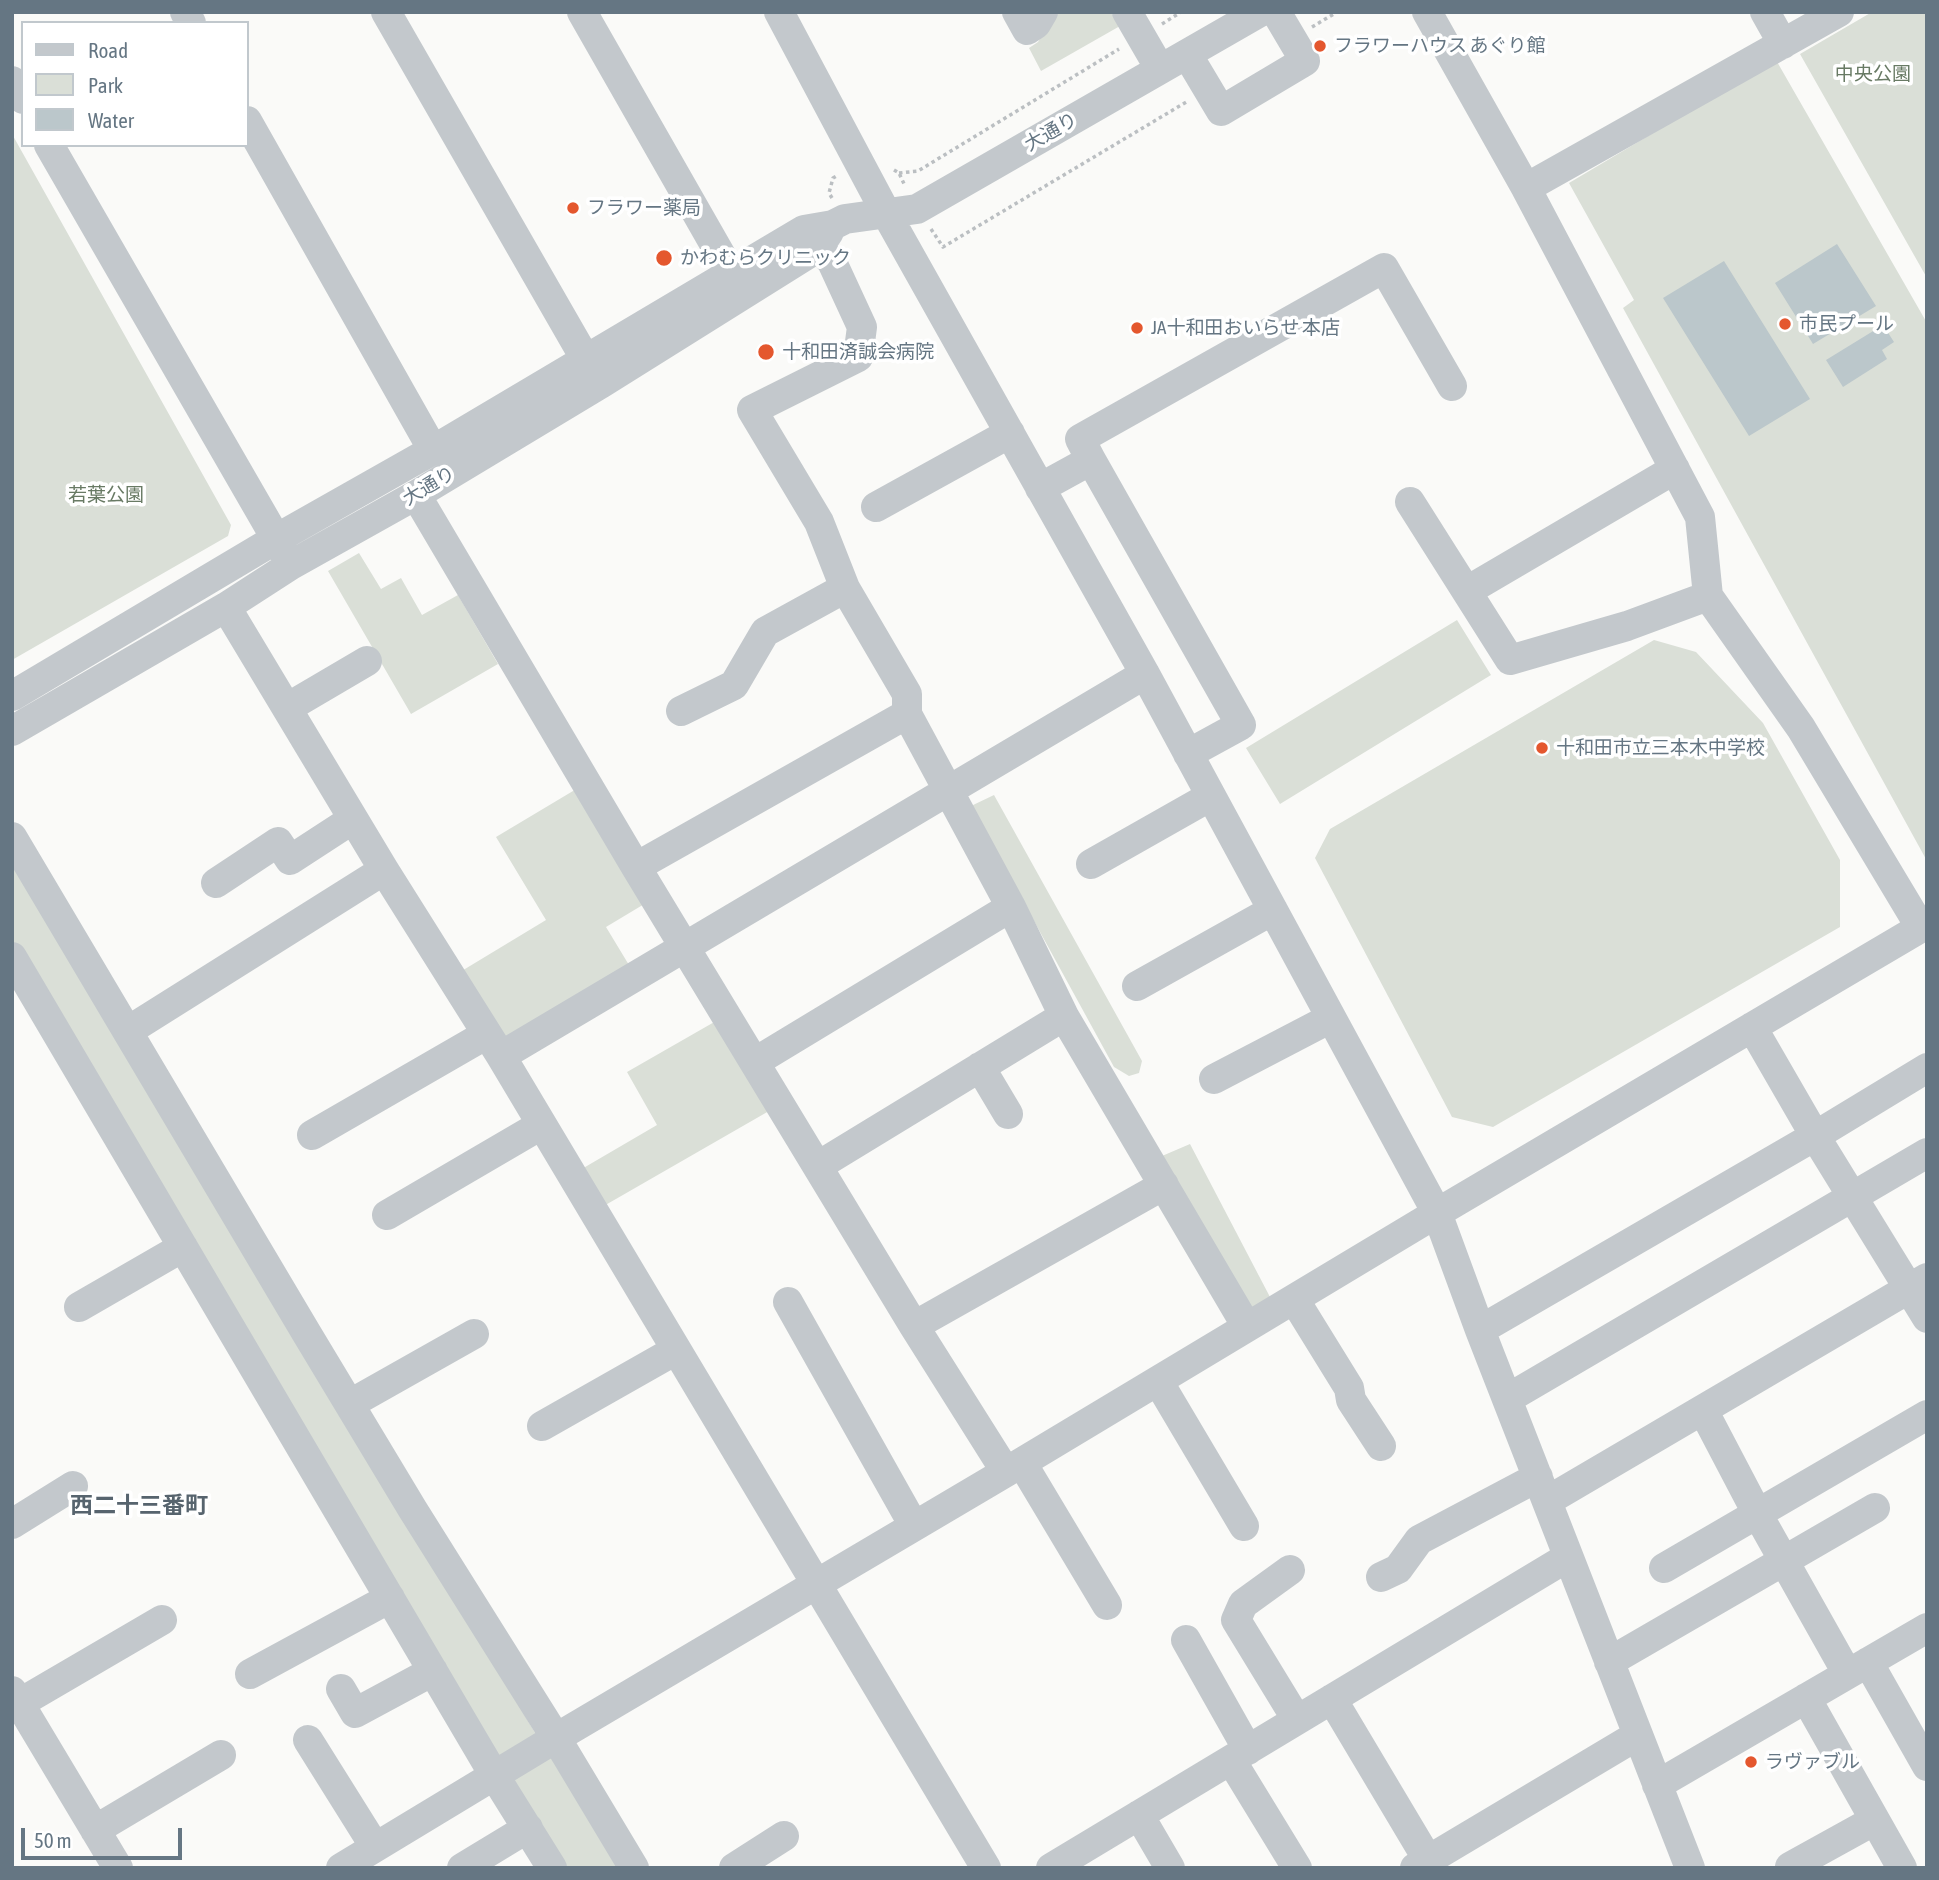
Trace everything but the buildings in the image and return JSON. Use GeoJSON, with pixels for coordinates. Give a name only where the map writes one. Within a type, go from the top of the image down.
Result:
{"type":"FeatureCollection","features":[{"type":"Feature","properties":{"kind":"street"},"geometry":{"type":"LineString","coordinates":[[386,12],[586,360]]}},
{"type":"Feature","properties":{"kind":"street"},"geometry":{"type":"LineString","coordinates":[[582,12],[731,273]]}},
{"type":"Feature","properties":{"kind":"street"},"geometry":{"type":"LineString","coordinates":[[779,12],[886,213],[1145,674],[1437,1213],[1690,1868]]}},
{"type":"Feature","properties":{"kind":"street"},"geometry":{"type":"LineString","coordinates":[[1017,12],[1027,30],[1036,24],[1043,12]]}},
{"type":"Feature","properties":{"kind":"street","name":"大通り"},"geometry":{"type":"LineString","coordinates":[[12,731],[226,607],[291,565],[416,495],[635,363],[826,236],[845,219],[917,209],[1259,12]]}},
{"type":"Feature","properties":{"kind":"street"},"geometry":{"type":"LineString","coordinates":[[1187,54],[1221,111],[1305,61],[1276,12]]}},
{"type":"Feature","properties":{"kind":"street"},"geometry":{"type":"LineString","coordinates":[[341,1868],[1294,1298],[1924,926],[1801,728],[1708,596],[1700,517],[1526,188],[1427,12]]}},
{"type":"Feature","properties":{"kind":"street"},"geometry":{"type":"LineString","coordinates":[[1765,12],[1783,44]]}},
{"type":"Feature","properties":{"kind":"street"},"geometry":{"type":"LineString","coordinates":[[1526,188],[1839,12]]}},
{"type":"Feature","properties":{"kind":"street"},"geometry":{"type":"LineString","coordinates":[[1134,24],[1160,69]]}},
{"type":"Feature","properties":{"kind":"street"},"geometry":{"type":"LineString","coordinates":[[248,123],[433,450]]}},
{"type":"Feature","properties":{"kind":"street"},"geometry":{"type":"LineString","coordinates":[[50,147],[291,565]]}},
{"type":"Feature","properties":{"kind":"street","name":"大通り"},"geometry":{"type":"LineString","coordinates":[[12,696],[804,230],[826,236]]}},
{"type":"Feature","properties":{"kind":"street"},"geometry":{"type":"LineString","coordinates":[[826,236],[832,262],[862,327],[858,357],[752,410],[820,522],[845,588],[907,694],[907,714],[1011,907],[1064,1016],[1247,1328]]}},
{"type":"Feature","properties":{"kind":"street"},"geometry":{"type":"LineString","coordinates":[[1188,754],[1241,725],[1080,439],[1384,268],[1452,386]]}},
{"type":"Feature","properties":{"kind":"street"},"geometry":{"type":"LineString","coordinates":[[876,508],[1010,433]]}},
{"type":"Feature","properties":{"kind":"street"},"geometry":{"type":"LineString","coordinates":[[1040,488],[1091,460]]}},
{"type":"Feature","properties":{"kind":"street"},"geometry":{"type":"LineString","coordinates":[[1467,591],[1675,469]]}},
{"type":"Feature","properties":{"kind":"street"},"geometry":{"type":"LineString","coordinates":[[416,495],[636,867],[915,1326],[1107,1605]]}},
{"type":"Feature","properties":{"kind":"street"},"geometry":{"type":"LineString","coordinates":[[1410,502],[1510,660],[1627,626],[1708,596]]}},
{"type":"Feature","properties":{"kind":"street"},"geometry":{"type":"LineString","coordinates":[[681,711],[734,685],[765,632],[845,588]]}},
{"type":"Feature","properties":{"kind":"street"},"geometry":{"type":"LineString","coordinates":[[226,607],[384,870],[494,1045],[986,1868]]}},
{"type":"Feature","properties":{"kind":"street"},"geometry":{"type":"LineString","coordinates":[[287,708],[367,661]]}},
{"type":"Feature","properties":{"kind":"street"},"geometry":{"type":"LineString","coordinates":[[312,1135],[685,946],[1145,674]]}},
{"type":"Feature","properties":{"kind":"street"},"geometry":{"type":"LineString","coordinates":[[636,867],[907,714]]}},
{"type":"Feature","properties":{"kind":"street"},"geometry":{"type":"LineString","coordinates":[[1091,864],[1211,796]]}},
{"type":"Feature","properties":{"kind":"street"},"geometry":{"type":"LineString","coordinates":[[216,883],[278,842],[290,860],[354,819]]}},
{"type":"Feature","properties":{"kind":"street"},"geometry":{"type":"LineString","coordinates":[[12,836],[413,1510],[634,1868]]}},
{"type":"Feature","properties":{"kind":"street"},"geometry":{"type":"LineString","coordinates":[[128,1031],[384,870]]}},
{"type":"Feature","properties":{"kind":"street"},"geometry":{"type":"LineString","coordinates":[[755,1062],[1011,907]]}},
{"type":"Feature","properties":{"kind":"street"},"geometry":{"type":"LineString","coordinates":[[1137,986],[1273,910]]}},
{"type":"Feature","properties":{"kind":"street"},"geometry":{"type":"LineString","coordinates":[[15,967],[494,1775],[552,1868]]}},
{"type":"Feature","properties":{"kind":"street"},"geometry":{"type":"LineString","coordinates":[[818,1166],[1064,1016]]}},
{"type":"Feature","properties":{"kind":"street"},"geometry":{"type":"LineString","coordinates":[[1214,1079],[1331,1018]]}},
{"type":"Feature","properties":{"kind":"street"},"geometry":{"type":"LineString","coordinates":[[1752,1027],[1854,1197],[1918,1284],[1927,1318]]}},
{"type":"Feature","properties":{"kind":"street"},"geometry":{"type":"LineString","coordinates":[[980,1067],[1009,1114]]}},
{"type":"Feature","properties":{"kind":"street"},"geometry":{"type":"LineString","coordinates":[[1480,1330],[1927,1068]]}},
{"type":"Feature","properties":{"kind":"street"},"geometry":{"type":"LineString","coordinates":[[387,1215],[541,1125]]}},
{"type":"Feature","properties":{"kind":"street"},"geometry":{"type":"LineString","coordinates":[[1507,1399],[1927,1153]]}},
{"type":"Feature","properties":{"kind":"street"},"geometry":{"type":"LineString","coordinates":[[915,1326],[1164,1185]]}},
{"type":"Feature","properties":{"kind":"street"},"geometry":{"type":"LineString","coordinates":[[79,1307],[183,1247]]}},
{"type":"Feature","properties":{"kind":"street"},"geometry":{"type":"LineString","coordinates":[[1381,1577],[1398,1569],[1419,1540],[1543,1489],[1703,1410],[1918,1284]]}},
{"type":"Feature","properties":{"kind":"street"},"geometry":{"type":"LineString","coordinates":[[1294,1298],[1349,1388],[1351,1400],[1381,1447]]}},
{"type":"Feature","properties":{"kind":"street"},"geometry":{"type":"LineString","coordinates":[[788,1303],[915,1526]]}},
{"type":"Feature","properties":{"kind":"street"},"geometry":{"type":"LineString","coordinates":[[350,1404],[474,1334]]}},
{"type":"Feature","properties":{"kind":"street"},"geometry":{"type":"LineString","coordinates":[[542,1426],[676,1350]]}},
{"type":"Feature","properties":{"kind":"street"},"geometry":{"type":"LineString","coordinates":[[1158,1381],[1244,1526]]}},
{"type":"Feature","properties":{"kind":"street"},"geometry":{"type":"LineString","coordinates":[[1703,1410],[1784,1562],[1927,1766]]}},
{"type":"Feature","properties":{"kind":"street"},"geometry":{"type":"LineString","coordinates":[[1664,1568],[1927,1415]]}},
{"type":"Feature","properties":{"kind":"street"},"geometry":{"type":"LineString","coordinates":[[12,1524],[73,1486]]}},
{"type":"Feature","properties":{"kind":"street"},"geometry":{"type":"LineString","coordinates":[[1609,1662],[1875,1508]]}},
{"type":"Feature","properties":{"kind":"street"},"geometry":{"type":"LineString","coordinates":[[1051,1868],[1568,1557]]}},
{"type":"Feature","properties":{"kind":"street"},"geometry":{"type":"LineString","coordinates":[[1290,1570],[1243,1604],[1236,1620],[1297,1720]]}},
{"type":"Feature","properties":{"kind":"street"},"geometry":{"type":"LineString","coordinates":[[250,1674],[390,1598]]}},
{"type":"Feature","properties":{"kind":"street"},"geometry":{"type":"LineString","coordinates":[[118,1868],[19,1712],[162,1620]]}},
{"type":"Feature","properties":{"kind":"street"},"geometry":{"type":"LineString","coordinates":[[1657,1784],[1927,1628]]}},
{"type":"Feature","properties":{"kind":"street"},"geometry":{"type":"LineString","coordinates":[[1186,1640],[1297,1868]]}},
{"type":"Feature","properties":{"kind":"street"},"geometry":{"type":"LineString","coordinates":[[341,1689],[355,1713],[433,1671]]}},
{"type":"Feature","properties":{"kind":"street"},"geometry":{"type":"LineString","coordinates":[[1805,1698],[1902,1868]]}},
{"type":"Feature","properties":{"kind":"street"},"geometry":{"type":"LineString","coordinates":[[1332,1699],[1421,1864],[1638,1735]]}},
{"type":"Feature","properties":{"kind":"street"},"geometry":{"type":"LineString","coordinates":[[308,1740],[375,1847]]}},
{"type":"Feature","properties":{"kind":"street"},"geometry":{"type":"LineString","coordinates":[[95,1830],[221,1755]]}},
{"type":"Feature","properties":{"kind":"street"},"geometry":{"type":"LineString","coordinates":[[1139,1815],[1170,1868]]}},
{"type":"Feature","properties":{"kind":"street"},"geometry":{"type":"LineString","coordinates":[[1790,1867],[1875,1819]]}},
{"type":"Feature","properties":{"kind":"street"},"geometry":{"type":"LineString","coordinates":[[463,1868],[527,1828]]}},
{"type":"Feature","properties":{"kind":"street"},"geometry":{"type":"LineString","coordinates":[[734,1868],[784,1836]]}},
{"type":"Feature","properties":{"kind":"path"},"geometry":{"type":"LineString","coordinates":[[899,173],[918,171],[1134,24],[1181,12]]}},
{"type":"Feature","properties":{"kind":"path"},"geometry":{"type":"LineString","coordinates":[[1292,39],[1337,12]]}},
{"type":"Feature","properties":{"kind":"path"},"geometry":{"type":"LineString","coordinates":[[943,247],[1208,89]]}},
{"type":"Feature","properties":{"kind":"green space"},"geometry":{"type":"Polygon","coordinates":[[[1056,12],[1111,12],[1120,26],[1041,71],[1029,48],[1038,42],[1056,12]]]}},
{"type":"Feature","properties":{"kind":"green space","name":"中央公園"},"geometry":{"type":"Polygon","coordinates":[[[1872,12],[1927,12],[1927,278],[1800,54],[1872,12]]]}},
{"type":"Feature","properties":{"kind":"green space"},"geometry":{"type":"Polygon","coordinates":[[[1776,60],[1927,323],[1927,861],[1623,308],[1634,300],[1569,183],[1776,60]]]}},
{"type":"Feature","properties":{"kind":"green space","name":"若葉公園"},"geometry":{"type":"Polygon","coordinates":[[[12,134],[231,525],[228,536],[12,660],[12,134]]]}},
{"type":"Feature","properties":{"kind":"green space"},"geometry":{"type":"Polygon","coordinates":[[[359,553],[381,589],[401,578],[422,615],[458,595],[498,664],[411,714],[328,571],[359,553]]]}},
{"type":"Feature","properties":{"kind":"green space"},"geometry":{"type":"Polygon","coordinates":[[[1457,620],[1491,675],[1280,804],[1246,748],[1457,620]]]}},
{"type":"Feature","properties":{"kind":"green space"},"geometry":{"type":"Polygon","coordinates":[[[1654,640],[1696,652],[1763,723],[1840,860],[1840,927],[1493,1127],[1452,1117],[1315,858],[1330,829],[1654,640]]]}},
{"type":"Feature","properties":{"kind":"green space"},"geometry":{"type":"Polygon","coordinates":[[[578,788],[646,903],[606,927],[632,970],[505,1046],[460,972],[546,920],[496,837],[578,788]]]}},
{"type":"Feature","properties":{"kind":"green space"},"geometry":{"type":"Polygon","coordinates":[[[994,795],[1142,1061],[1139,1073],[1129,1076],[1114,1067],[971,806],[994,795]]]}},
{"type":"Feature","properties":{"kind":"green space"},"geometry":{"type":"Polygon","coordinates":[[[12,856],[537,1736],[498,1762],[12,939],[12,856]]]}},
{"type":"Feature","properties":{"kind":"green space"},"geometry":{"type":"Polygon","coordinates":[[[716,1021],[769,1111],[602,1207],[580,1170],[657,1125],[627,1072],[716,1021]]]}},
{"type":"Feature","properties":{"kind":"green space"},"geometry":{"type":"Polygon","coordinates":[[[1190,1144],[1270,1297],[1253,1309],[1155,1159],[1190,1144]]]}},
{"type":"Feature","properties":{"kind":"green space"},"geometry":{"type":"Polygon","coordinates":[[[555,1752],[619,1868],[566,1868],[508,1780],[555,1752]]]}},
{"type":"Feature","properties":{"kind":"water"},"geometry":{"type":"Polygon","coordinates":[[[1837,244],[1876,306],[1813,344],[1775,283],[1837,244]]]}},
{"type":"Feature","properties":{"kind":"water"},"geometry":{"type":"Polygon","coordinates":[[[1724,261],[1810,399],[1749,436],[1663,298],[1724,261]]]}},
{"type":"Feature","properties":{"kind":"water"},"geometry":{"type":"Polygon","coordinates":[[[1883,325],[1894,342],[1882,350],[1887,359],[1843,387],[1826,360],[1883,325]]]}},
{"type":"Feature","properties":{"kind":"place","name":"フラワーハウス あぐり館"},"geometry":{"type":"Point","coordinates":[1320,46]}},
{"type":"Feature","properties":{"kind":"place","name":"フラワー薬局"},"geometry":{"type":"Point","coordinates":[573,208]}},
{"type":"Feature","properties":{"kind":"place","name":"かわむらクリニック"},"geometry":{"type":"Point","coordinates":[664,258]}},
{"type":"Feature","properties":{"kind":"place","name":"市民プール"},"geometry":{"type":"Point","coordinates":[1785,324]}},
{"type":"Feature","properties":{"kind":"place","name":"JA十和田おいらせ 本店"},"geometry":{"type":"Point","coordinates":[1137,328]}},
{"type":"Feature","properties":{"kind":"place","name":"十和田済誠会病院"},"geometry":{"type":"Point","coordinates":[766,352]}},
{"type":"Feature","properties":{"kind":"place","name":"十和田市立三本木中学校"},"geometry":{"type":"Point","coordinates":[1542,748]}},
{"type":"Feature","properties":{"kind":"place","name":"ラヴァブル"},"geometry":{"type":"Point","coordinates":[1751,1762]}},
{"type":"Feature","properties":{"kind":"district","name":"西二十三番町"},"geometry":{"type":"Point","coordinates":[139,1506]}}]}
